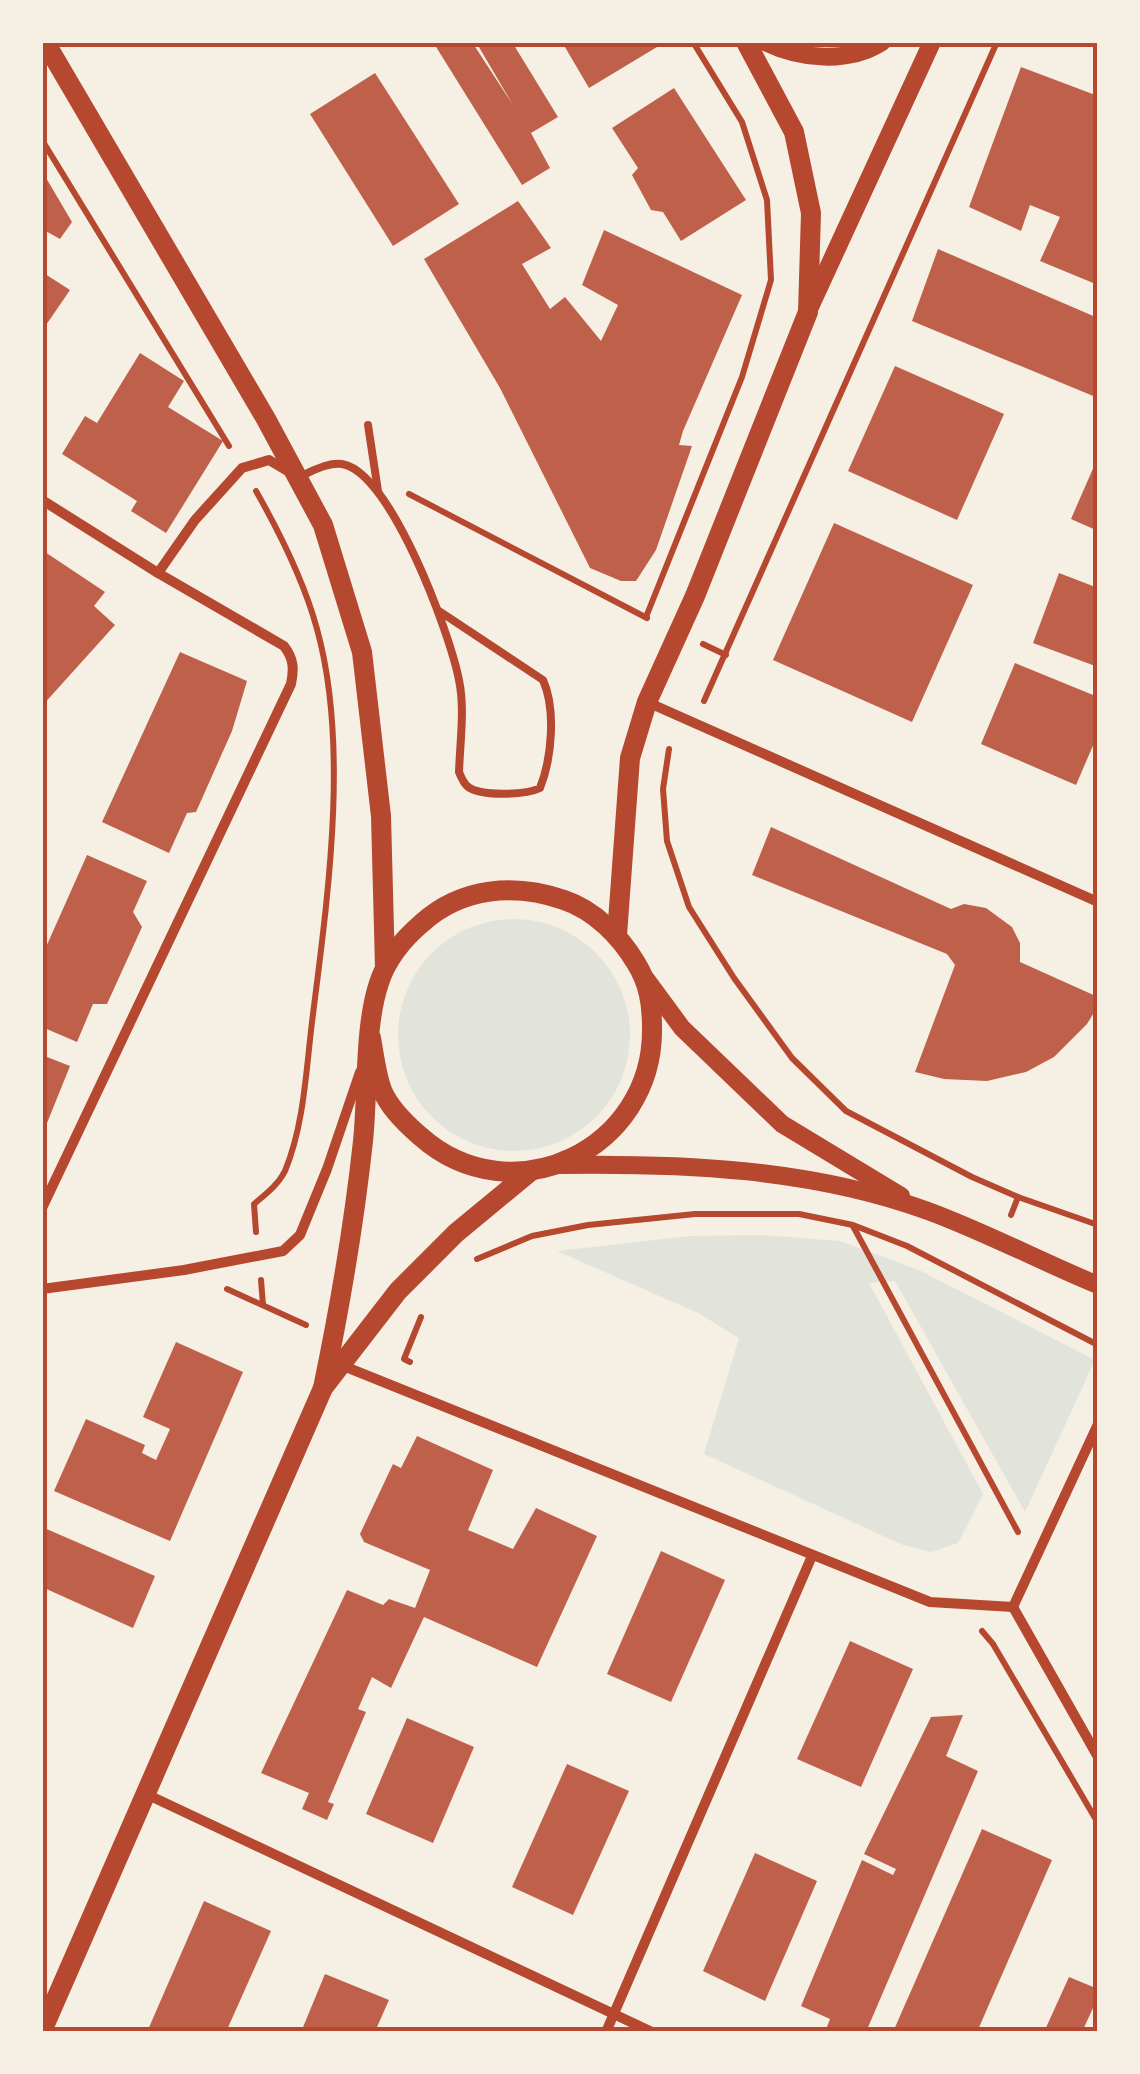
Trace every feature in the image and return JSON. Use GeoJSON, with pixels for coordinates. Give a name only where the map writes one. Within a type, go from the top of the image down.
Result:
{"type":"FeatureCollection","features":[{"type":"Feature","properties":{"kind":"main road"},"geometry":{"type":"LineString","coordinates":[[45,42],[323,525],[362,652],[381,816],[385,969]]}},
{"type":"Feature","properties":{"kind":"main road"},"geometry":{"type":"LineString","coordinates":[[616,935],[630,758],[647,702],[696,596],[808,312],[810,212],[794,132],[746,42]]}},
{"type":"Feature","properties":{"kind":"main road"},"geometry":{"type":"LineString","coordinates":[[42,2030],[323,1388],[347,1272],[363,1140],[371,1038],[377,987],[385,969],[406,937],[435,912],[467,896],[499,889],[537,891],[576,904],[616,935],[643,975],[652,1002],[652,1055],[635,1102],[597,1144],[556,1166],[532,1171],[477,1168],[435,1150],[405,1122],[382,1091],[371,1038]]}},
{"type":"Feature","properties":{"kind":"main road"},"geometry":{"type":"LineString","coordinates":[[323,1388],[398,1291],[456,1233],[532,1171]]}},
{"type":"Feature","properties":{"kind":"street"},"geometry":{"type":"LineString","coordinates":[[765,42],[790,52],[822,57],[873,48],[882,42]]}},
{"type":"Feature","properties":{"kind":"street"},"geometry":{"type":"LineString","coordinates":[[808,312],[932,42]]}},
{"type":"Feature","properties":{"kind":"street"},"geometry":{"type":"LineString","coordinates":[[158,573],[195,520],[242,468],[270,460],[298,477]]}},
{"type":"Feature","properties":{"kind":"street"},"geometry":{"type":"LineString","coordinates":[[42,500],[284,646],[292,657],[294,670],[260,752],[42,1208]]}},
{"type":"Feature","properties":{"kind":"street"},"geometry":{"type":"LineString","coordinates":[[647,702],[1098,902]]}},
{"type":"Feature","properties":{"kind":"street"},"geometry":{"type":"LineString","coordinates":[[643,975],[682,1028],[782,1124],[928,1211],[1098,1286]]}},
{"type":"Feature","properties":{"kind":"street"},"geometry":{"type":"LineString","coordinates":[[42,1289],[184,1270],[283,1251],[300,1235],[327,1169],[371,1038]]}},
{"type":"Feature","properties":{"kind":"street"},"geometry":{"type":"LineString","coordinates":[[556,1166],[643,1164],[763,1173],[864,1192],[928,1211]]}},
{"type":"Feature","properties":{"kind":"street"},"geometry":{"type":"LineString","coordinates":[[341,1365],[930,1602],[1013,1607]]}},
{"type":"Feature","properties":{"kind":"street"},"geometry":{"type":"LineString","coordinates":[[1013,1607],[1098,1424]]}},
{"type":"Feature","properties":{"kind":"street"},"geometry":{"type":"LineString","coordinates":[[606,2032],[812,1556]]}},
{"type":"Feature","properties":{"kind":"street"},"geometry":{"type":"LineString","coordinates":[[1013,1607],[1098,1757]]}},
{"type":"Feature","properties":{"kind":"street"},"geometry":{"type":"LineString","coordinates":[[144,1794],[652,2032]]}},
{"type":"Feature","properties":{"kind":"lane"},"geometry":{"type":"LineString","coordinates":[[368,425],[378,491]]}},
{"type":"Feature","properties":{"kind":"lane"},"geometry":{"type":"LineString","coordinates":[[298,477],[332,464],[344,464],[378,491],[404,535],[438,611],[459,680],[459,772],[464,785],[476,792],[528,794],[540,788],[545,776],[550,710],[550,696],[542,680],[438,611]]}},
{"type":"Feature","properties":{"kind":"path"},"geometry":{"type":"LineString","coordinates":[[402,490],[646,617],[742,378],[771,280],[767,200],[742,122],[694,42]]}},
{"type":"Feature","properties":{"kind":"path"},"geometry":{"type":"LineString","coordinates":[[997,42],[694,724],[670,739],[663,788],[668,841],[690,907],[734,978],[792,1058],[846,1111],[1018,1197]]}},
{"type":"Feature","properties":{"kind":"path"},"geometry":{"type":"LineString","coordinates":[[466,1268],[479,1258],[532,1236],[588,1225],[695,1214],[799,1214],[853,1224],[907,1246],[1098,1345]]}},
{"type":"Feature","properties":{"kind":"path"},"geometry":{"type":"LineString","coordinates":[[853,1224],[1021,1537]]}},
{"type":"Feature","properties":{"kind":"path"},"geometry":{"type":"LineString","coordinates":[[184,1270],[304,1324]]}},
{"type":"Feature","properties":{"kind":"path"},"geometry":{"type":"LineString","coordinates":[[404,1359],[422,1313]]}},
{"type":"Feature","properties":{"kind":"path"},"geometry":{"type":"LineString","coordinates":[[980,1629],[993,1644],[1098,1823]]}},
{"type":"Feature","properties":{"kind":"shaded area"},"geometry":{"type":"Polygon","coordinates":[[[514,919],[558,928],[596,953],[621,991],[630,1035],[621,1079],[596,1117],[558,1142],[514,1151],[470,1142],[432,1117],[407,1079],[398,1035],[407,991],[432,953],[470,928],[514,919]]]}},
{"type":"Feature","properties":{"kind":"shaded area"},"geometry":{"type":"Polygon","coordinates":[[[761,1235],[840,1241],[921,1271],[1095,1360],[1025,1512],[895,1281],[869,1283],[983,1494],[958,1543],[931,1552],[903,1545],[704,1454],[739,1338],[698,1313],[557,1251],[690,1236],[761,1235]]]}},
{"type":"Feature","properties":{"kind":"building"},"geometry":{"type":"Polygon","coordinates":[[[433,42],[472,42],[513,105],[476,42],[512,42],[558,117],[531,133],[550,168],[522,185],[433,42]]]}},
{"type":"Feature","properties":{"kind":"building"},"geometry":{"type":"Polygon","coordinates":[[[562,42],[655,42],[657,47],[589,88],[562,42]]]}},
{"type":"Feature","properties":{"kind":"building"},"geometry":{"type":"Polygon","coordinates":[[[1021,67],[1098,96],[1098,285],[1040,261],[1060,217],[1030,205],[1021,231],[969,207],[1021,67]]]}},
{"type":"Feature","properties":{"kind":"building"},"geometry":{"type":"Polygon","coordinates":[[[375,73],[459,204],[393,246],[310,114],[375,73]]]}},
{"type":"Feature","properties":{"kind":"building"},"geometry":{"type":"Polygon","coordinates":[[[674,88],[746,200],[681,241],[663,212],[651,210],[632,175],[638,168],[612,128],[674,88]]]}},
{"type":"Feature","properties":{"kind":"building"},"geometry":{"type":"Polygon","coordinates":[[[42,171],[72,222],[60,239],[42,229],[42,171]]]}},
{"type":"Feature","properties":{"kind":"building"},"geometry":{"type":"Polygon","coordinates":[[[518,201],[551,248],[522,264],[550,309],[565,297],[601,341],[618,305],[582,285],[604,230],[742,295],[683,431],[679,445],[692,446],[656,550],[636,581],[621,581],[590,568],[500,388],[424,259],[518,201]]]}},
{"type":"Feature","properties":{"kind":"building"},"geometry":{"type":"Polygon","coordinates":[[[938,249],[1098,318],[1098,398],[912,321],[938,249]]]}},
{"type":"Feature","properties":{"kind":"building"},"geometry":{"type":"Polygon","coordinates":[[[42,272],[70,290],[42,331],[42,272]]]}},
{"type":"Feature","properties":{"kind":"building"},"geometry":{"type":"Polygon","coordinates":[[[140,353],[184,381],[168,407],[223,441],[166,533],[131,511],[137,501],[62,454],[85,416],[97,423],[140,353]]]}},
{"type":"Feature","properties":{"kind":"building"},"geometry":{"type":"Polygon","coordinates":[[[895,366],[1004,414],[957,520],[848,471],[895,366]]]}},
{"type":"Feature","properties":{"kind":"building"},"geometry":{"type":"Polygon","coordinates":[[[1098,457],[1098,531],[1071,519],[1098,457]]]}},
{"type":"Feature","properties":{"kind":"building"},"geometry":{"type":"Polygon","coordinates":[[[834,523],[973,585],[912,722],[773,660],[834,523]]]}},
{"type":"Feature","properties":{"kind":"building"},"geometry":{"type":"Polygon","coordinates":[[[42,550],[105,592],[94,606],[115,625],[42,706],[42,550]]]}},
{"type":"Feature","properties":{"kind":"building"},"geometry":{"type":"Polygon","coordinates":[[[1059,573],[1098,588],[1098,667],[1033,643],[1059,573]]]}},
{"type":"Feature","properties":{"kind":"building"},"geometry":{"type":"Polygon","coordinates":[[[180,652],[247,681],[232,731],[196,812],[187,813],[169,853],[102,822],[180,652]]]}},
{"type":"Feature","properties":{"kind":"building"},"geometry":{"type":"Polygon","coordinates":[[[1015,663],[1098,697],[1098,734],[1076,785],[981,744],[1015,663]]]}},
{"type":"Feature","properties":{"kind":"building"},"geometry":{"type":"Polygon","coordinates":[[[771,827],[951,909],[964,904],[986,908],[1012,927],[1020,943],[1020,962],[1098,997],[1098,1006],[1087,1024],[1054,1057],[1026,1072],[987,1081],[944,1079],[915,1072],[955,965],[947,954],[752,875],[771,827]]]}},
{"type":"Feature","properties":{"kind":"building"},"geometry":{"type":"Polygon","coordinates":[[[87,855],[147,881],[133,912],[142,927],[107,1004],[93,1004],[77,1042],[42,1027],[42,956],[87,855]]]}},
{"type":"Feature","properties":{"kind":"building"},"geometry":{"type":"Polygon","coordinates":[[[42,1055],[70,1066],[43,1133],[42,1133],[42,1055]]]}},
{"type":"Feature","properties":{"kind":"building"},"geometry":{"type":"Polygon","coordinates":[[[176,1342],[243,1372],[170,1541],[54,1491],[86,1419],[145,1445],[142,1453],[156,1460],[170,1429],[143,1417],[176,1342]]]}},
{"type":"Feature","properties":{"kind":"building"},"geometry":{"type":"Polygon","coordinates":[[[417,1436],[493,1470],[468,1530],[513,1549],[536,1508],[597,1536],[537,1667],[424,1617],[391,1688],[372,1677],[358,1709],[366,1712],[328,1802],[334,1804],[327,1820],[302,1809],[309,1793],[261,1773],[347,1590],[383,1605],[389,1599],[415,1608],[430,1570],[364,1542],[360,1534],[393,1464],[401,1468],[417,1436]]]}},
{"type":"Feature","properties":{"kind":"building"},"geometry":{"type":"Polygon","coordinates":[[[42,1527],[155,1576],[133,1628],[42,1587],[42,1527]]]}},
{"type":"Feature","properties":{"kind":"building"},"geometry":{"type":"Polygon","coordinates":[[[661,1551],[725,1580],[671,1702],[607,1674],[661,1551]]]}},
{"type":"Feature","properties":{"kind":"building"},"geometry":{"type":"Polygon","coordinates":[[[850,1641],[913,1669],[861,1787],[797,1759],[850,1641]]]}},
{"type":"Feature","properties":{"kind":"building"},"geometry":{"type":"Polygon","coordinates":[[[963,1715],[946,1756],[978,1771],[866,2032],[825,2032],[830,2019],[801,2006],[862,1860],[893,1875],[896,1869],[864,1854],[931,1717],[963,1715]]]}},
{"type":"Feature","properties":{"kind":"building"},"geometry":{"type":"Polygon","coordinates":[[[407,1718],[474,1747],[433,1843],[366,1814],[407,1718]]]}},
{"type":"Feature","properties":{"kind":"building"},"geometry":{"type":"Polygon","coordinates":[[[567,1764],[629,1791],[573,1915],[512,1887],[567,1764]]]}},
{"type":"Feature","properties":{"kind":"building"},"geometry":{"type":"Polygon","coordinates":[[[982,1829],[1052,1860],[977,2032],[893,2032],[982,1829]]]}},
{"type":"Feature","properties":{"kind":"building"},"geometry":{"type":"Polygon","coordinates":[[[755,1853],[817,1881],[765,2001],[703,1971],[755,1853]]]}},
{"type":"Feature","properties":{"kind":"building"},"geometry":{"type":"Polygon","coordinates":[[[204,1901],[271,1931],[226,2032],[147,2032],[204,1901]]]}},
{"type":"Feature","properties":{"kind":"building"},"geometry":{"type":"Polygon","coordinates":[[[325,1974],[389,2000],[377,2027],[387,2032],[301,2032],[325,1974]]]}},
{"type":"Feature","properties":{"kind":"building"},"geometry":{"type":"Polygon","coordinates":[[[1069,1977],[1098,1989],[1098,1997],[1082,2032],[1044,2032],[1069,1977]]]}}]}
